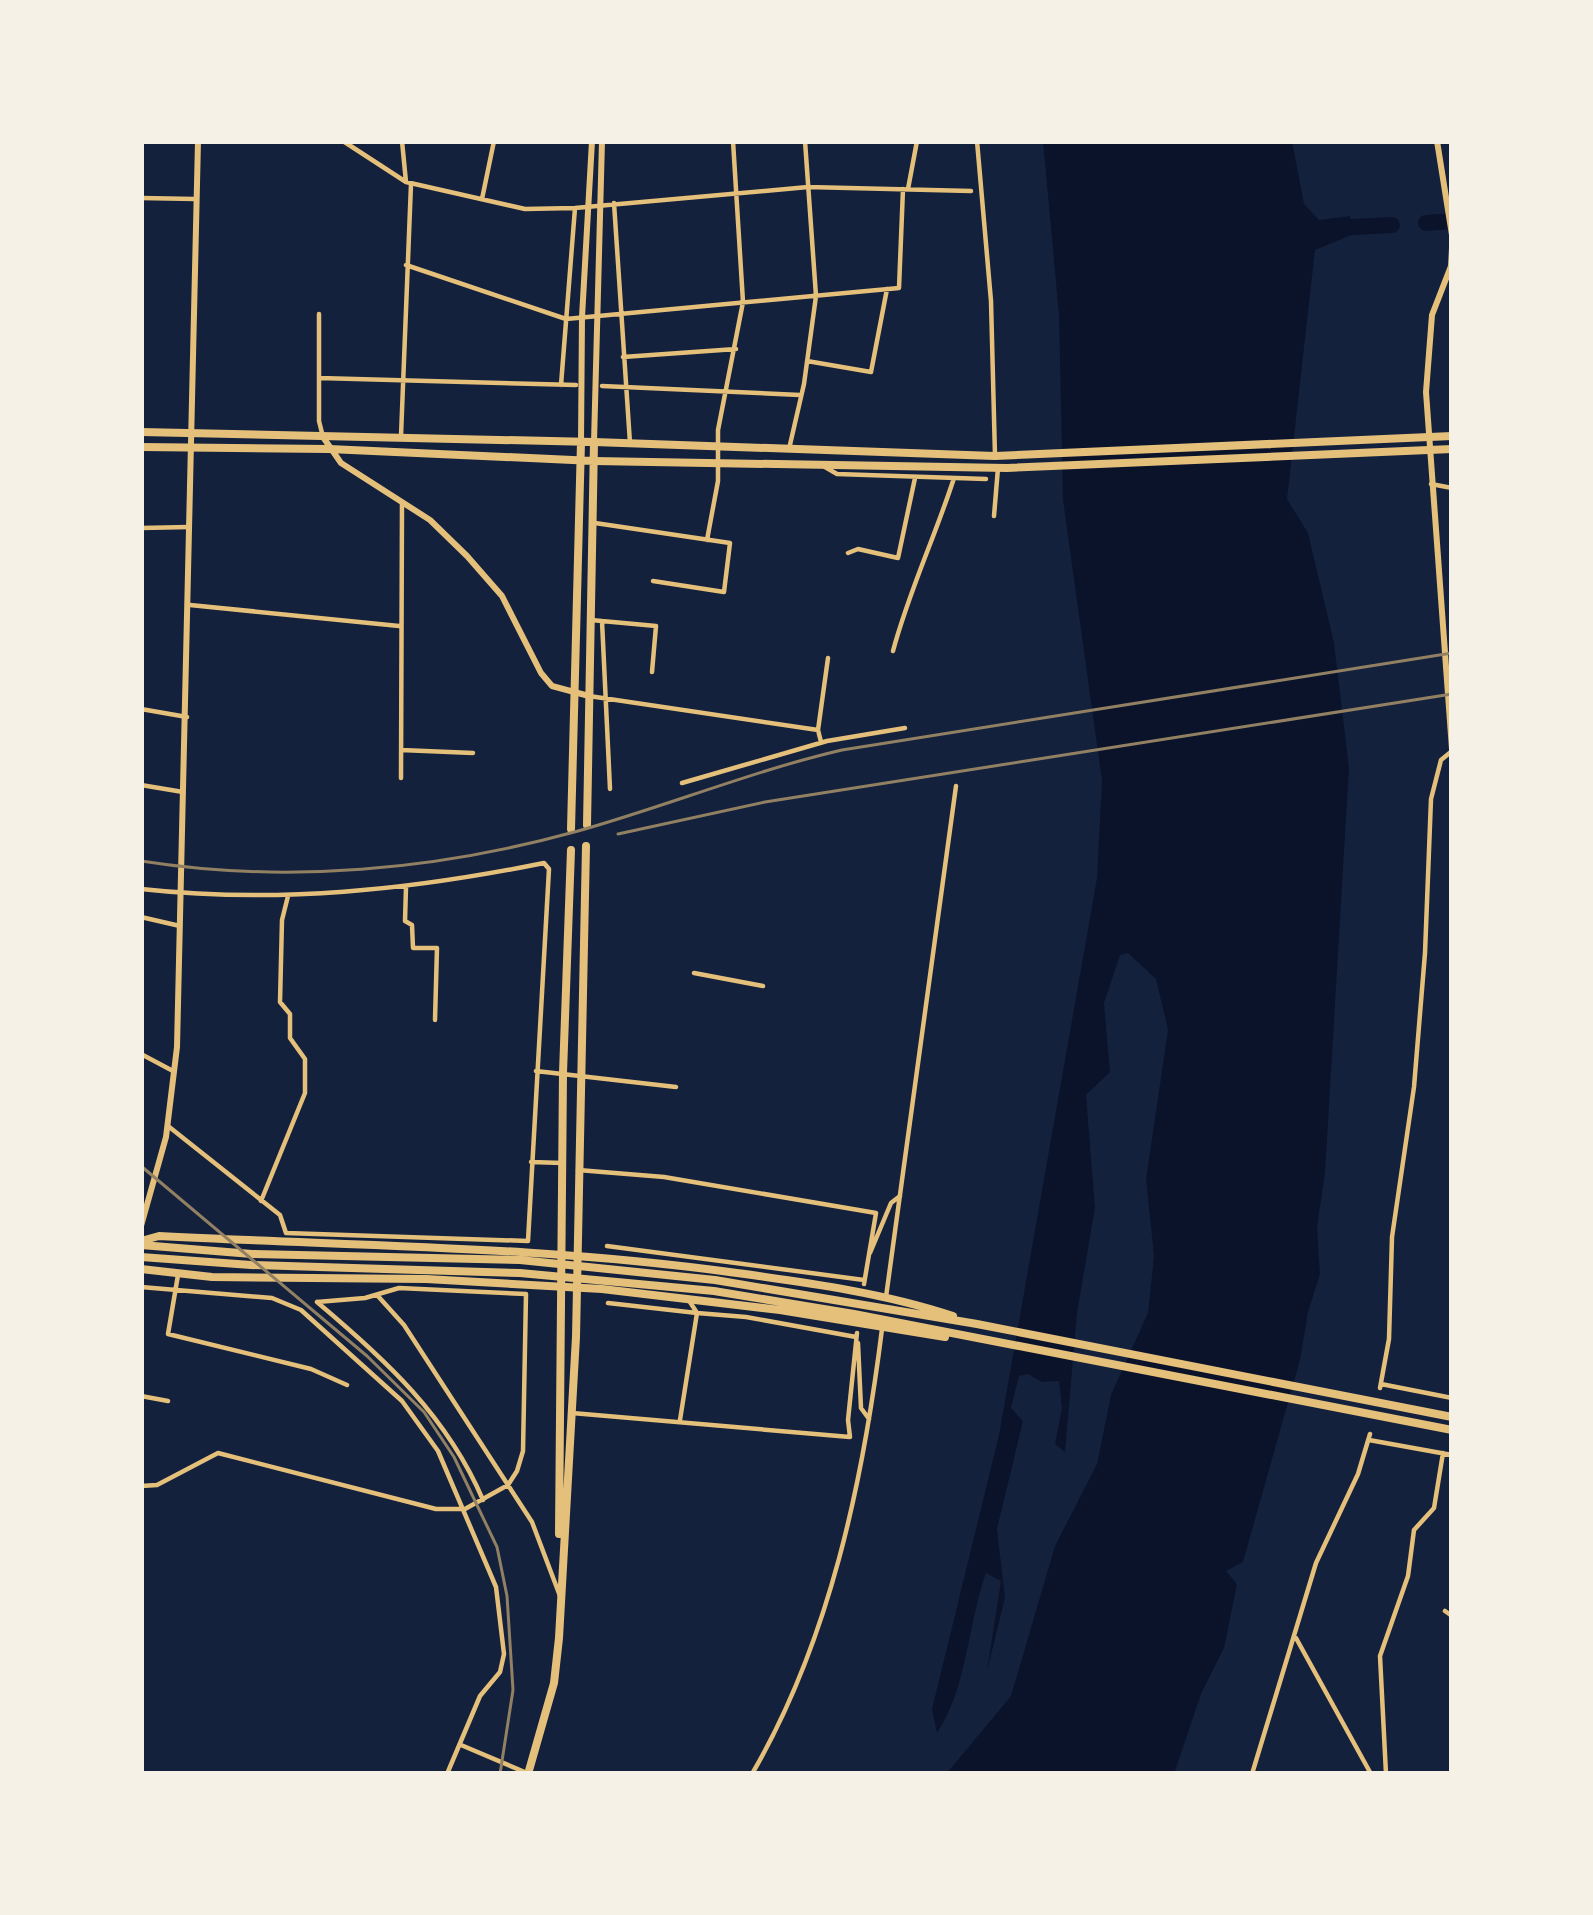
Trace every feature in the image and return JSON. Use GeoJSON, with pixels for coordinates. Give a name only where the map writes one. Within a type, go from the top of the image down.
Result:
{"type":"FeatureCollection","features":[{"type":"Feature","properties":{"kind":"main road"},"geometry":{"type":"LineString","coordinates":[[141,432],[995,456],[1452,436]]}},
{"type":"Feature","properties":{"kind":"main road"},"geometry":{"type":"LineString","coordinates":[[571,829],[581,442]]}},
{"type":"Feature","properties":{"kind":"main road"},"geometry":{"type":"LineString","coordinates":[[586,825],[594,442]]}},
{"type":"Feature","properties":{"kind":"main road"},"geometry":{"type":"LineString","coordinates":[[141,447],[1002,468],[1452,449]]}},
{"type":"Feature","properties":{"kind":"main road"},"geometry":{"type":"LineString","coordinates":[[528,1774],[554,1683],[572,1413],[586,846]]}},
{"type":"Feature","properties":{"kind":"main road"},"geometry":{"type":"LineString","coordinates":[[560,1596],[563,1073],[571,850]]}},
{"type":"Feature","properties":{"kind":"main road"},"geometry":{"type":"LineString","coordinates":[[141,1243],[159,1236],[337,1239],[678,1264],[891,1302],[977,1324],[1452,1417]]}},
{"type":"Feature","properties":{"kind":"main road"},"geometry":{"type":"LineString","coordinates":[[141,1243],[252,1254],[520,1260],[645,1271],[781,1295],[888,1327]]}},
{"type":"Feature","properties":{"kind":"main road"},"geometry":{"type":"LineString","coordinates":[[141,1257],[520,1273],[891,1302]]}},
{"type":"Feature","properties":{"kind":"main road"},"geometry":{"type":"LineString","coordinates":[[141,1269],[178,1275],[561,1286],[688,1298],[982,1340],[1452,1430]]}},
{"type":"Feature","properties":{"kind":"street"},"geometry":{"type":"LineString","coordinates":[[141,1226],[168,1126],[175,1072],[198,141]]}},
{"type":"Feature","properties":{"kind":"street"},"geometry":{"type":"LineString","coordinates":[[343,141],[408,183],[525,208],[575,208],[808,187],[971,191]]}},
{"type":"Feature","properties":{"kind":"street"},"geometry":{"type":"LineString","coordinates":[[401,438],[408,183],[402,141]]}},
{"type":"Feature","properties":{"kind":"street"},"geometry":{"type":"LineString","coordinates":[[482,200],[494,141]]}},
{"type":"Feature","properties":{"kind":"street"},"geometry":{"type":"LineString","coordinates":[[581,442],[592,141]]}},
{"type":"Feature","properties":{"kind":"street"},"geometry":{"type":"LineString","coordinates":[[594,442],[602,141]]}},
{"type":"Feature","properties":{"kind":"street"},"geometry":{"type":"LineString","coordinates":[[707,540],[743,302],[733,141]]}},
{"type":"Feature","properties":{"kind":"street"},"geometry":{"type":"LineString","coordinates":[[789,449],[816,296],[805,141]]}},
{"type":"Feature","properties":{"kind":"street"},"geometry":{"type":"LineString","coordinates":[[406,266],[566,319],[899,288],[905,189],[917,141]]}},
{"type":"Feature","properties":{"kind":"street"},"geometry":{"type":"LineString","coordinates":[[977,141],[991,301],[995,456]]}},
{"type":"Feature","properties":{"kind":"street"},"geometry":{"type":"LineString","coordinates":[[1437,141],[1452,236]]}},
{"type":"Feature","properties":{"kind":"street"},"geometry":{"type":"LineString","coordinates":[[141,197],[198,199]]}},
{"type":"Feature","properties":{"kind":"street"},"geometry":{"type":"LineString","coordinates":[[614,203],[630,443]]}},
{"type":"Feature","properties":{"kind":"street"},"geometry":{"type":"LineString","coordinates":[[561,385],[575,208]]}},
{"type":"Feature","properties":{"kind":"street"},"geometry":{"type":"LineString","coordinates":[[1452,248],[1449,285],[1432,315],[1426,392],[1452,750],[1442,760],[1431,800],[1414,1087],[1392,1237],[1389,1339],[1381,1386],[1452,1398]]}},
{"type":"Feature","properties":{"kind":"street"},"geometry":{"type":"LineString","coordinates":[[807,361],[871,372],[887,289]]}},
{"type":"Feature","properties":{"kind":"street"},"geometry":{"type":"LineString","coordinates":[[319,314],[323,437],[329,448],[341,463],[449,537],[502,596],[545,680],[577,694],[818,730]]}},
{"type":"Feature","properties":{"kind":"street"},"geometry":{"type":"LineString","coordinates":[[622,357],[737,349]]}},
{"type":"Feature","properties":{"kind":"street"},"geometry":{"type":"LineString","coordinates":[[319,378],[576,385]]}},
{"type":"Feature","properties":{"kind":"street"},"geometry":{"type":"LineString","coordinates":[[602,386],[800,395]]}},
{"type":"Feature","properties":{"kind":"street"},"geometry":{"type":"LineString","coordinates":[[820,464],[837,474],[986,479]]}},
{"type":"Feature","properties":{"kind":"street"},"geometry":{"type":"LineString","coordinates":[[994,516],[1002,468]]}},
{"type":"Feature","properties":{"kind":"street"},"geometry":{"type":"LineString","coordinates":[[848,553],[858,549],[898,558],[915,477]]}},
{"type":"Feature","properties":{"kind":"street"},"geometry":{"type":"LineString","coordinates":[[893,651],[912,582],[934,541],[954,478]]}},
{"type":"Feature","properties":{"kind":"street"},"geometry":{"type":"LineString","coordinates":[[1431,484],[1452,488]]}},
{"type":"Feature","properties":{"kind":"street"},"geometry":{"type":"LineString","coordinates":[[401,778],[402,502]]}},
{"type":"Feature","properties":{"kind":"street"},"geometry":{"type":"LineString","coordinates":[[593,523],[730,543],[724,592],[653,581]]}},
{"type":"Feature","properties":{"kind":"street"},"geometry":{"type":"LineString","coordinates":[[141,528],[191,527]]}},
{"type":"Feature","properties":{"kind":"street"},"geometry":{"type":"LineString","coordinates":[[190,605],[401,626]]}},
{"type":"Feature","properties":{"kind":"street"},"geometry":{"type":"LineString","coordinates":[[591,620],[656,626],[652,672]]}},
{"type":"Feature","properties":{"kind":"street"},"geometry":{"type":"LineString","coordinates":[[602,621],[610,789]]}},
{"type":"Feature","properties":{"kind":"street"},"geometry":{"type":"LineString","coordinates":[[821,742],[818,730],[828,658]]}},
{"type":"Feature","properties":{"kind":"street"},"geometry":{"type":"LineString","coordinates":[[141,709],[187,717]]}},
{"type":"Feature","properties":{"kind":"street"},"geometry":{"type":"LineString","coordinates":[[682,783],[821,742],[904,728]]}},
{"type":"Feature","properties":{"kind":"street"},"geometry":{"type":"LineString","coordinates":[[401,750],[473,753]]}},
{"type":"Feature","properties":{"kind":"street"},"geometry":{"type":"LineString","coordinates":[[141,785],[184,792]]}},
{"type":"Feature","properties":{"kind":"street"},"geometry":{"type":"LineString","coordinates":[[891,1302],[900,1196],[956,786]]}},
{"type":"Feature","properties":{"kind":"street"},"geometry":{"type":"LineString","coordinates":[[141,889],[288,896],[406,887],[544,863],[549,869],[528,1241],[337,1239],[286,1233],[280,1215],[168,1126]]}},
{"type":"Feature","properties":{"kind":"street"},"geometry":{"type":"LineString","coordinates":[[406,887],[405,921],[412,925],[413,948],[437,948],[435,1020]]}},
{"type":"Feature","properties":{"kind":"street"},"geometry":{"type":"LineString","coordinates":[[261,1201],[305,1093],[305,1059],[290,1038],[290,1014],[280,1002],[288,896]]}},
{"type":"Feature","properties":{"kind":"street"},"geometry":{"type":"LineString","coordinates":[[141,917],[180,926]]}},
{"type":"Feature","properties":{"kind":"street"},"geometry":{"type":"LineString","coordinates":[[694,973],[763,986]]}},
{"type":"Feature","properties":{"kind":"street"},"geometry":{"type":"LineString","coordinates":[[141,1054],[175,1072]]}},
{"type":"Feature","properties":{"kind":"street"},"geometry":{"type":"LineString","coordinates":[[536,1071],[676,1087]]}},
{"type":"Feature","properties":{"kind":"street"},"geometry":{"type":"LineString","coordinates":[[531,1162],[562,1163]]}},
{"type":"Feature","properties":{"kind":"street"},"geometry":{"type":"LineString","coordinates":[[578,1170],[664,1177],[876,1213],[864,1282],[607,1246]]}},
{"type":"Feature","properties":{"kind":"street"},"geometry":{"type":"LineString","coordinates":[[867,1258],[891,1203],[900,1196]]}},
{"type":"Feature","properties":{"kind":"street"},"geometry":{"type":"LineString","coordinates":[[141,1200],[149,1206]]}},
{"type":"Feature","properties":{"kind":"street"},"geometry":{"type":"LineString","coordinates":[[678,1264],[682,1254]]}},
{"type":"Feature","properties":{"kind":"street"},"geometry":{"type":"LineString","coordinates":[[178,1275],[168,1334],[311,1369],[347,1385]]}},
{"type":"Feature","properties":{"kind":"street"},"geometry":{"type":"LineString","coordinates":[[141,1287],[272,1298],[302,1310],[402,1401],[438,1450],[496,1587],[504,1654],[500,1672],[481,1696],[447,1774]]}},
{"type":"Feature","properties":{"kind":"street"},"geometry":{"type":"LineString","coordinates":[[141,1486],[157,1485],[218,1453],[436,1509],[465,1509],[483,1500],[508,1485],[523,1450],[526,1294],[416,1287],[317,1302],[423,1400],[466,1462],[483,1500]]}},
{"type":"Feature","properties":{"kind":"street"},"geometry":{"type":"LineString","coordinates":[[377,1295],[404,1325],[508,1485],[543,1543],[560,1596]]}},
{"type":"Feature","properties":{"kind":"street"},"geometry":{"type":"LineString","coordinates":[[680,1421],[697,1312],[688,1298]]}},
{"type":"Feature","properties":{"kind":"street"},"geometry":{"type":"LineString","coordinates":[[608,1303],[746,1317],[856,1337]]}},
{"type":"Feature","properties":{"kind":"street"},"geometry":{"type":"LineString","coordinates":[[752,1774],[792,1696],[823,1610],[848,1522],[888,1327]]}},
{"type":"Feature","properties":{"kind":"street"},"geometry":{"type":"LineString","coordinates":[[572,1413],[850,1437],[857,1333],[861,1408],[869,1419]]}},
{"type":"Feature","properties":{"kind":"street"},"geometry":{"type":"LineString","coordinates":[[141,1396],[168,1401]]}},
{"type":"Feature","properties":{"kind":"street"},"geometry":{"type":"LineString","coordinates":[[1252,1774],[1316,1563],[1370,1437],[1452,1455]]}},
{"type":"Feature","properties":{"kind":"street"},"geometry":{"type":"LineString","coordinates":[[1386,1774],[1381,1656],[1400,1606],[1414,1529],[1434,1508],[1443,1453]]}},
{"type":"Feature","properties":{"kind":"street"},"geometry":{"type":"LineString","coordinates":[[1296,1638],[1370,1774]]}},
{"type":"Feature","properties":{"kind":"street"},"geometry":{"type":"LineString","coordinates":[[461,1745],[528,1774]]}},
{"type":"Feature","properties":{"kind":"water"},"geometry":{"type":"Polygon","coordinates":[[[1043,141],[1292,141],[1304,204],[1319,220],[1350,216],[1354,234],[1315,250],[1287,499],[1308,533],[1334,643],[1349,768],[1325,1173],[1317,1227],[1320,1274],[1243,1562],[1226,1571],[1237,1584],[1224,1648],[1201,1694],[1174,1774],[946,1774],[1011,1696],[1055,1546],[1097,1464],[1111,1395],[1148,1313],[1154,1256],[1146,1179],[1168,1030],[1156,979],[1128,953],[1120,955],[1104,1003],[1110,1072],[1086,1095],[1095,1208],[1077,1313],[1065,1452],[1055,1444],[1062,1408],[1059,1381],[1019,1376],[1011,1408],[1023,1421],[997,1529],[1005,1598],[987,1671],[1001,1581],[986,1573],[955,1696],[937,1733],[932,1709],[999,1435],[1097,878],[1102,781],[1063,500],[1059,315],[1043,141]]]}},
{"type":"Feature","properties":{"kind":"waterway"},"geometry":{"type":"LineString","coordinates":[[1426,223],[1452,221]]}},
{"type":"Feature","properties":{"kind":"waterway"},"geometry":{"type":"LineString","coordinates":[[1335,228],[1392,225]]}},
{"type":"Feature","properties":{"kind":"railway"},"geometry":{"type":"LineString","coordinates":[[141,861],[251,872],[416,864],[578,831],[842,750],[1452,653]]}},
{"type":"Feature","properties":{"kind":"railway"},"geometry":{"type":"LineString","coordinates":[[618,834],[765,802],[1452,694]]}},
{"type":"Feature","properties":{"kind":"railway"},"geometry":{"type":"LineString","coordinates":[[141,1166],[367,1356],[424,1412],[454,1457],[497,1547],[507,1596],[513,1690],[500,1774]]}}]}
